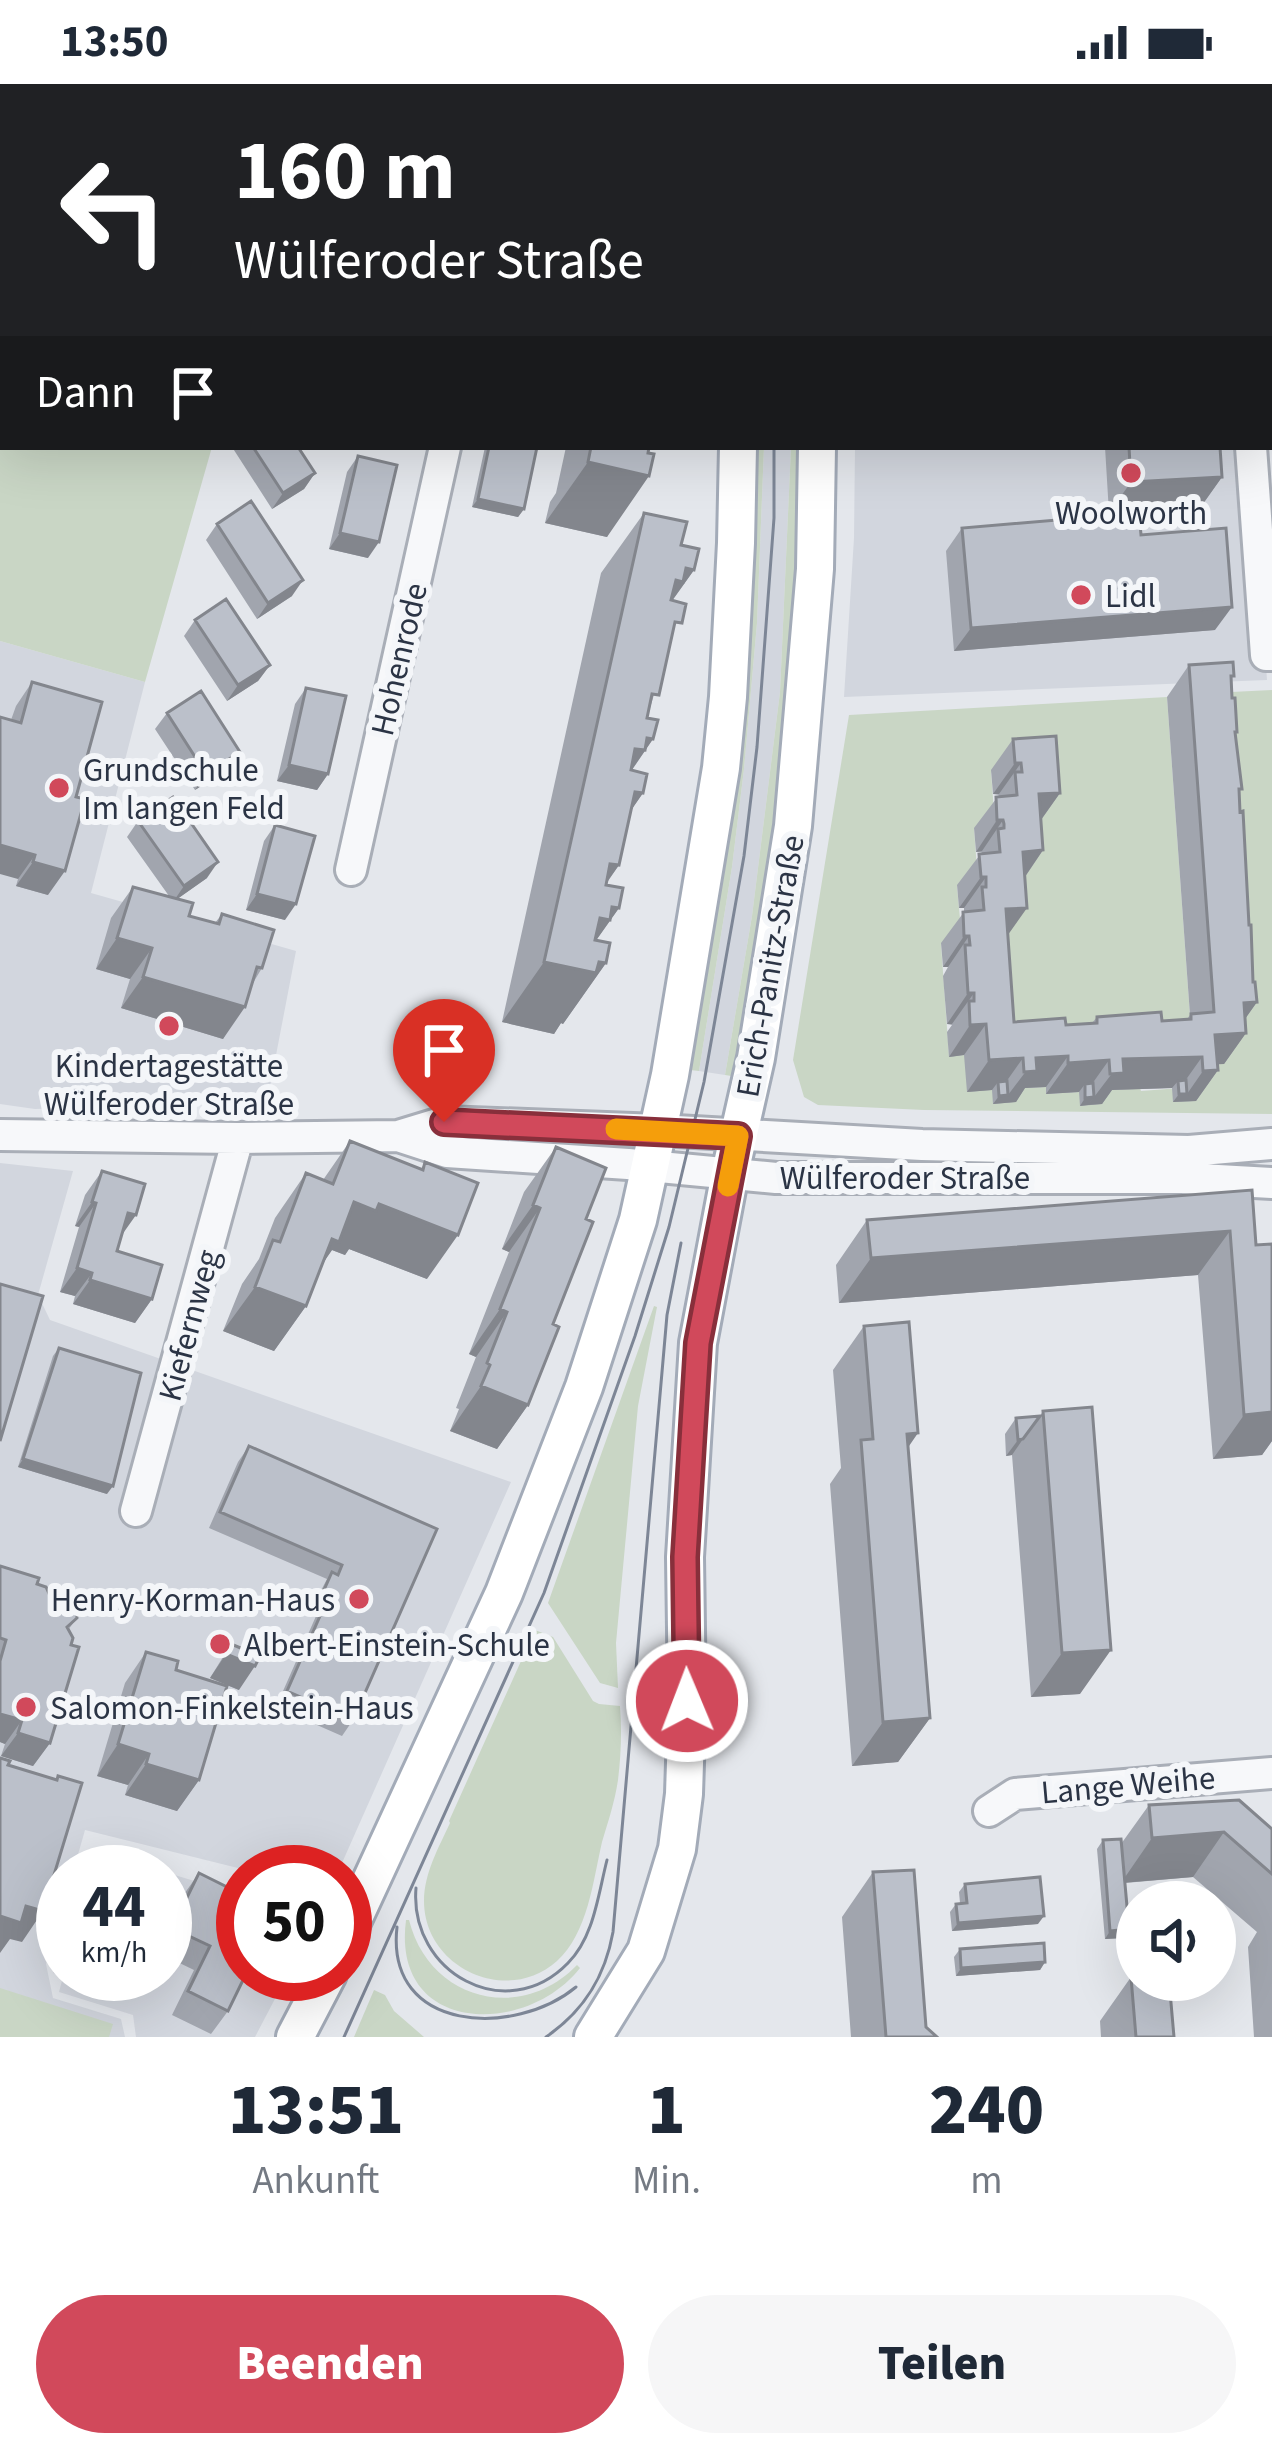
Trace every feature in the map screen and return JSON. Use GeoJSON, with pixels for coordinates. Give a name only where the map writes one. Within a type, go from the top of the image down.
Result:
{"type":"FeatureCollection","features":[{"type":"Feature","properties":{"kind":"main road"},"geometry":{"type":"LineString","coordinates":[[372,1879],[491,1624],[547,1486],[638,1220],[655,1148],[721,768],[738,450]]}},
{"type":"Feature","properties":{"kind":"main road","name":"Erich-Panitz-Straße"},"geometry":{"type":"LineString","coordinates":[[593,2037],[646,1951],[677,1849],[684,1794],[685,1557],[698,1343],[756,1058],[794,826],[815,569],[817,450]]}},
{"type":"Feature","properties":{"kind":"main road"},"geometry":{"type":"LineString","coordinates":[[295,2037],[314,2001]]}},
{"type":"Feature","properties":{"kind":"street","name":"Hohenrode"},"geometry":{"type":"LineString","coordinates":[[351,870],[444,450]]}},
{"type":"Feature","properties":{"kind":"street"},"geometry":{"type":"LineString","coordinates":[[1251,450],[1266,655],[1272,655]]}},
{"type":"Feature","properties":{"kind":"street","name":"Wülferoder Straße"},"geometry":{"type":"LineString","coordinates":[[0,1135],[398,1136],[444,1122],[655,1148],[730,1173],[776,1178],[1182,1178],[1272,1183]]}},
{"type":"Feature","properties":{"kind":"street","name":"Wülferoder Straße"},"geometry":{"type":"LineString","coordinates":[[655,1148],[738,1136],[1167,1150],[1272,1144]]}},
{"type":"Feature","properties":{"kind":"street","name":"Kiefernweg"},"geometry":{"type":"LineString","coordinates":[[136,1511],[238,1138]]}},
{"type":"Feature","properties":{"kind":"street","name":"Lange Weihe"},"geometry":{"type":"LineString","coordinates":[[989,1811],[1015,1794],[1272,1772]]}},
{"type":"Feature","properties":{"kind":"shaded area"},"geometry":{"type":"Polygon","coordinates":[[[764,450],[791,450],[780,692],[752,916],[725,1075],[699,1071],[732,867],[757,623],[764,450]]]}},
{"type":"Feature","properties":{"kind":"shaded area"},"geometry":{"type":"Polygon","coordinates":[[[855,450],[1251,450],[1267,680],[844,697],[855,450]]]}},
{"type":"Feature","properties":{"kind":"shaded area"},"geometry":{"type":"Polygon","coordinates":[[[0,641],[145,682],[91,893],[296,951],[267,1102],[35,1109],[0,1104],[0,641]]]}},
{"type":"Feature","properties":{"kind":"shaded area","name":"Albert-Einstein-Schule"},"geometry":{"type":"Polygon","coordinates":[[[0,1163],[73,1171],[38,1295],[50,1320],[511,1482],[350,1845],[216,1845],[216,1863],[192,1857],[192,1845],[145,1845],[85,1830],[81,1845],[36,1845],[36,2001],[63,2001],[121,2019],[125,2037],[0,2037],[0,1163]]]}},
{"type":"Feature","properties":{"kind":"shaded area"},"geometry":{"type":"Polygon","coordinates":[[[192,1880],[216,1888],[216,2001],[274,2001],[255,2037],[136,2037],[133,2015],[88,2001],[192,2001],[192,1880]]]}},
{"type":"Feature","properties":{"kind":"green space"},"geometry":{"type":"Polygon","coordinates":[[[0,450],[211,450],[145,682],[0,641],[0,450]]]}},
{"type":"Feature","properties":{"kind":"green space"},"geometry":{"type":"Polygon","coordinates":[[[751,450],[764,450],[757,623],[744,769],[699,1071],[690,1070],[725,869],[751,450]]]}},
{"type":"Feature","properties":{"kind":"green space"},"geometry":{"type":"Polygon","coordinates":[[[791,450],[808,450],[782,801],[738,1077],[725,1075],[752,916],[780,692],[791,450]]]}},
{"type":"Feature","properties":{"kind":"green space"},"geometry":{"type":"Polygon","coordinates":[[[1272,690],[1272,1114],[924,1110],[818,1105],[804,1097],[793,1060],[849,715],[1167,697],[1192,1043],[992,1053],[1017,826],[991,771],[995,826],[974,828],[978,883],[957,886],[962,941],[941,944],[949,1056],[964,1055],[1002,1089],[1046,1087],[1047,1094],[1180,1088],[1195,1101],[1211,693],[1272,690]]]}},
{"type":"Feature","properties":{"kind":"green space"},"geometry":{"type":"Polygon","coordinates":[[[654,1306],[638,1406],[616,1643],[618,1688],[600,1683],[548,1603],[654,1306]]]}},
{"type":"Feature","properties":{"kind":"green space"},"geometry":{"type":"Polygon","coordinates":[[[535,1630],[553,1637],[593,1701],[620,1706],[618,1780],[588,1906],[576,1936],[557,1961],[537,1974],[493,1979],[472,1973],[438,1945],[428,1925],[425,1891],[449,1821],[535,1630]]]}},
{"type":"Feature","properties":{"kind":"green space"},"geometry":{"type":"Polygon","coordinates":[[[406,1920],[436,1969],[479,1995],[530,1994],[577,1965],[580,1968],[556,1990],[528,2006],[467,2013],[440,2004],[419,1986],[407,1958],[406,1920]]]}},
{"type":"Feature","properties":{"kind":"green space"},"geometry":{"type":"Polygon","coordinates":[[[0,1988],[113,2024],[109,2037],[0,2037],[0,1988]]]}},
{"type":"Feature","properties":{"kind":"green space"},"geometry":{"type":"Polygon","coordinates":[[[374,1990],[385,1995],[394,2011],[424,2037],[354,2037],[374,1990]]]}},
{"type":"Feature","properties":{"kind":"building"},"geometry":{"type":"Polygon","coordinates":[[[255,450],[300,450],[315,473],[283,493],[255,450]]]}},
{"type":"Feature","properties":{"kind":"building"},"geometry":{"type":"Polygon","coordinates":[[[488,450],[536,450],[524,509],[478,499],[488,450]]]}},
{"type":"Feature","properties":{"kind":"building"},"geometry":{"type":"Polygon","coordinates":[[[590,450],[648,450],[654,454],[649,476],[588,462],[590,450]]]}},
{"type":"Feature","properties":{"kind":"building"},"geometry":{"type":"Polygon","coordinates":[[[1129,450],[1220,450],[1222,477],[1131,482],[1129,450]]]}},
{"type":"Feature","properties":{"kind":"building"},"geometry":{"type":"Polygon","coordinates":[[[358,456],[397,465],[379,542],[340,533],[358,456]]]}},
{"type":"Feature","properties":{"kind":"building"},"geometry":{"type":"Polygon","coordinates":[[[251,501],[303,580],[268,603],[217,524],[251,501]]]}},
{"type":"Feature","properties":{"kind":"building"},"geometry":{"type":"Polygon","coordinates":[[[644,513],[687,522],[681,545],[699,549],[694,570],[686,568],[683,582],[676,580],[671,600],[686,604],[682,623],[675,622],[659,695],[652,694],[647,718],[658,720],[653,739],[647,738],[645,750],[635,749],[631,770],[647,774],[643,793],[635,792],[619,865],[610,864],[606,885],[623,888],[619,908],[612,907],[610,920],[600,918],[595,940],[610,943],[606,963],[599,962],[596,973],[544,962],[644,513]]]}},
{"type":"Feature","properties":{"kind":"building","name":"Lidl"},"geometry":{"type":"Polygon","coordinates":[[[1139,513],[1141,535],[1226,528],[1232,607],[971,628],[962,528],[1139,513]]]}},
{"type":"Feature","properties":{"kind":"building"},"geometry":{"type":"Polygon","coordinates":[[[226,599],[270,665],[238,685],[195,620],[226,599]]]}},
{"type":"Feature","properties":{"kind":"building"},"geometry":{"type":"Polygon","coordinates":[[[1233,662],[1257,1002],[1244,1003],[1246,1033],[1215,1035],[1218,1070],[1203,1071],[1202,1057],[1123,1059],[1124,1073],[1110,1074],[1109,1060],[1068,1063],[1068,1056],[1036,1058],[1037,1071],[1024,1072],[1023,1058],[989,1060],[986,1024],[970,1025],[969,1001],[974,1001],[974,993],[968,993],[965,945],[970,945],[969,936],[964,936],[963,912],[984,910],[986,877],[981,877],[979,854],[1000,852],[998,829],[1004,824],[997,820],[996,797],[1017,795],[1015,772],[1022,772],[1021,763],[1015,763],[1013,739],[1056,736],[1060,793],[1039,794],[1043,850],[1023,852],[1027,908],[1006,909],[1014,1022],[1065,1018],[1066,1025],[1097,1023],[1097,1017],[1161,1012],[1162,1021],[1214,1012],[1189,665],[1233,662]]]}},
{"type":"Feature","properties":{"kind":"building"},"geometry":{"type":"Polygon","coordinates":[[[32,682],[102,702],[76,797],[85,799],[65,871],[33,862],[35,855],[0,845],[0,717],[21,723],[32,682]]]}},
{"type":"Feature","properties":{"kind":"building"},"geometry":{"type":"Polygon","coordinates":[[[306,688],[346,696],[328,774],[289,765],[306,688]]]}},
{"type":"Feature","properties":{"kind":"building"},"geometry":{"type":"Polygon","coordinates":[[[201,691],[240,752],[206,774],[167,713],[201,691]]]}},
{"type":"Feature","properties":{"kind":"building"},"geometry":{"type":"Polygon","coordinates":[[[173,797],[218,862],[184,886],[138,821],[173,797]]]}},
{"type":"Feature","properties":{"kind":"building"},"geometry":{"type":"Polygon","coordinates":[[[275,825],[315,836],[296,904],[257,894],[275,825]]]}},
{"type":"Feature","properties":{"kind":"building"},"geometry":{"type":"Polygon","coordinates":[[[133,887],[193,903],[189,916],[219,924],[222,914],[274,930],[245,1007],[143,977],[152,948],[117,938],[133,887]]]}},
{"type":"Feature","properties":{"kind":"building"},"geometry":{"type":"Polygon","coordinates":[[[1186,1080],[1187,1094],[1179,1094],[1178,1081],[1186,1080]]]}},
{"type":"Feature","properties":{"kind":"building"},"geometry":{"type":"Polygon","coordinates":[[[1007,1081],[1008,1095],[999,1096],[998,1082],[1007,1081]]]}},
{"type":"Feature","properties":{"kind":"building"},"geometry":{"type":"Polygon","coordinates":[[[1093,1083],[1094,1097],[1085,1098],[1085,1084],[1093,1083]]]}},
{"type":"Feature","properties":{"kind":"building"},"geometry":{"type":"Polygon","coordinates":[[[350,1141],[423,1170],[425,1162],[478,1183],[458,1235],[379,1204],[376,1211],[354,1202],[339,1242],[332,1239],[306,1306],[255,1287],[273,1240],[280,1242],[306,1173],[333,1184],[350,1141]]]}},
{"type":"Feature","properties":{"kind":"building"},"geometry":{"type":"Polygon","coordinates":[[[556,1147],[606,1168],[586,1219],[593,1222],[553,1324],[559,1327],[528,1405],[481,1386],[507,1312],[500,1309],[540,1208],[533,1205],[556,1147]]]}},
{"type":"Feature","properties":{"kind":"building"},"geometry":{"type":"Polygon","coordinates":[[[102,1171],[145,1184],[136,1215],[128,1213],[117,1251],[162,1265],[152,1299],[90,1280],[92,1273],[77,1268],[102,1171]]]}},
{"type":"Feature","properties":{"kind":"building"},"geometry":{"type":"Polygon","coordinates":[[[1252,1190],[1256,1245],[1272,1244],[1272,1412],[1244,1415],[1230,1231],[871,1258],[867,1220],[1252,1190]]]}},
{"type":"Feature","properties":{"kind":"building"},"geometry":{"type":"Polygon","coordinates":[[[0,1284],[43,1296],[0,1441],[0,1284]]]}},
{"type":"Feature","properties":{"kind":"building"},"geometry":{"type":"Polygon","coordinates":[[[909,1322],[918,1433],[907,1434],[930,1718],[883,1722],[861,1440],[873,1439],[864,1326],[909,1322]]]}},
{"type":"Feature","properties":{"kind":"building"},"geometry":{"type":"Polygon","coordinates":[[[59,1348],[141,1373],[113,1486],[23,1459],[59,1348]]]}},
{"type":"Feature","properties":{"kind":"building"},"geometry":{"type":"Polygon","coordinates":[[[1092,1407],[1111,1650],[1062,1653],[1043,1411],[1092,1407]]]}},
{"type":"Feature","properties":{"kind":"building"},"geometry":{"type":"Polygon","coordinates":[[[1040,1416],[1023,1439],[1018,1440],[1016,1418],[1040,1416]]]}},
{"type":"Feature","properties":{"kind":"building","name":"Henry-Korman-Haus"},"geometry":{"type":"Polygon","coordinates":[[[249,1446],[437,1529],[353,1720],[287,1691],[331,1591],[324,1590],[332,1572],[338,1575],[342,1565],[220,1512],[249,1446]]]}},
{"type":"Feature","properties":{"kind":"building","name":"Salomon-Finkelstein-Haus"},"geometry":{"type":"Polygon","coordinates":[[[0,1566],[39,1578],[37,1584],[46,1587],[51,1598],[65,1595],[76,1605],[77,1618],[67,1627],[71,1645],[79,1647],[50,1743],[18,1733],[22,1720],[0,1714],[0,1661],[6,1640],[0,1638],[0,1566]]]}},
{"type":"Feature","properties":{"kind":"building"},"geometry":{"type":"Polygon","coordinates":[[[231,1644],[260,1656],[255,1666],[226,1654],[231,1644]]]}},
{"type":"Feature","properties":{"kind":"building"},"geometry":{"type":"Polygon","coordinates":[[[146,1652],[178,1661],[176,1670],[227,1686],[199,1780],[146,1764],[149,1754],[118,1744],[146,1652]]]}},
{"type":"Feature","properties":{"kind":"building"},"geometry":{"type":"Polygon","coordinates":[[[0,1758],[10,1761],[8,1765],[57,1780],[58,1776],[82,1783],[63,1845],[36,1845],[36,1909],[26,1906],[21,1923],[0,1916],[0,1758]]]}},
{"type":"Feature","properties":{"kind":"building"},"geometry":{"type":"Polygon","coordinates":[[[1239,1800],[1272,1829],[1272,1874],[1224,1832],[1152,1838],[1149,1805],[1239,1800]]]}},
{"type":"Feature","properties":{"kind":"building"},"geometry":{"type":"Polygon","coordinates":[[[1121,1839],[1125,1881],[1116,1881],[1116,1930],[1110,1931],[1103,1840],[1121,1839]]]}},
{"type":"Feature","properties":{"kind":"building"},"geometry":{"type":"Polygon","coordinates":[[[914,1870],[926,2027],[937,2037],[886,2037],[873,1872],[914,1870]]]}},
{"type":"Feature","properties":{"kind":"building"},"geometry":{"type":"Polygon","coordinates":[[[199,1873],[216,1882],[216,2001],[233,2001],[228,2011],[192,1993],[192,1983],[210,1946],[192,1937],[192,1887],[199,1873]]]}},
{"type":"Feature","properties":{"kind":"building"},"geometry":{"type":"Polygon","coordinates":[[[1040,1877],[1044,1916],[958,1923],[956,1904],[967,1903],[965,1884],[1040,1877]]]}},
{"type":"Feature","properties":{"kind":"building"},"geometry":{"type":"Polygon","coordinates":[[[1044,1943],[1045,1962],[961,1968],[960,1949],[1044,1943]]]}},
{"type":"Feature","properties":{"kind":"building"},"geometry":{"type":"Polygon","coordinates":[[[1133,2001],[1171,2001],[1174,2037],[1136,2037],[1133,2001]]]}},
{"type":"Feature","properties":{"kind":"tram line"},"geometry":{"type":"LineString","coordinates":[[344,2037],[544,1593],[669,1227],[704,1082],[744,856],[774,518],[774,450]]}},
{"type":"Feature","properties":{"kind":"tram line"},"geometry":{"type":"LineString","coordinates":[[546,2037],[591,1992],[613,1932],[667,1315],[681,1243]]}},
{"type":"Feature","properties":{"kind":"tram line"},"geometry":{"type":"LineString","coordinates":[[416,1888],[418,1918],[428,1944],[445,1966],[491,1990],[517,1990],[543,1982],[577,1953],[594,1915],[607,1860]]}},
{"type":"Feature","properties":{"kind":"tram line"},"geometry":{"type":"LineString","coordinates":[[397,1927],[399,1962],[411,1989],[433,2006],[460,2016],[521,2014],[576,1987]]}},
{"type":"Feature","properties":{"kind":"slow traffic"},"geometry":{"type":"LineString","coordinates":[[616,1129],[738,1136],[728,1186]]}},
{"type":"Feature","properties":{"kind":"place","name":"Woolworth"},"geometry":{"type":"Point","coordinates":[1131,473]}},
{"type":"Feature","properties":{"kind":"place","name":"Lidl"},"geometry":{"type":"Point","coordinates":[1081,595]}},
{"type":"Feature","properties":{"kind":"place","name":"Grundschule Im langen Feld"},"geometry":{"type":"Point","coordinates":[59,788]}},
{"type":"Feature","properties":{"kind":"place","name":"Kindertagestätte Wülferoder Straße"},"geometry":{"type":"Point","coordinates":[169,1026]}},
{"type":"Feature","properties":{"kind":"place","name":"Henry-Korman-Haus"},"geometry":{"type":"Point","coordinates":[359,1599]}},
{"type":"Feature","properties":{"kind":"place","name":"Albert-Einstein-Schule"},"geometry":{"type":"Point","coordinates":[220,1644]}},
{"type":"Feature","properties":{"kind":"place","name":"Salomon-Finkelstein-Haus"},"geometry":{"type":"Point","coordinates":[26,1707]}},
{"type":"Feature","properties":{"kind":"route"},"geometry":{"type":"LineString","coordinates":[[444,1122],[738,1136],[698,1343],[685,1557],[687,1701]]}}]}
